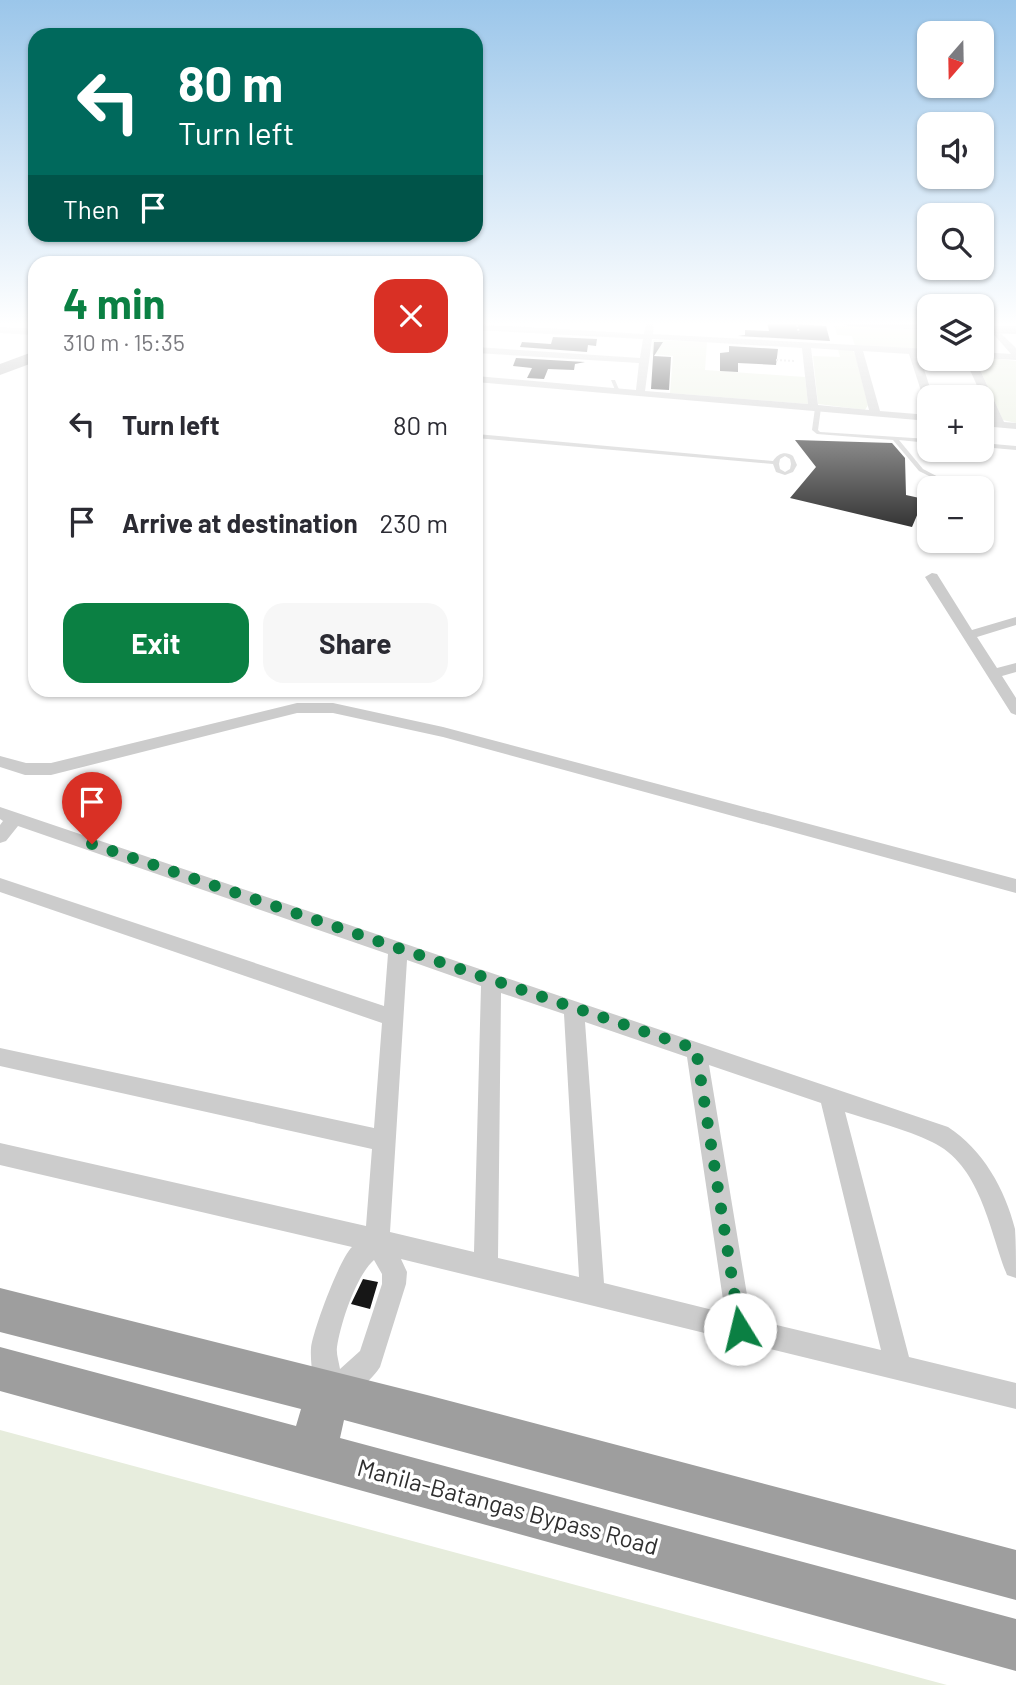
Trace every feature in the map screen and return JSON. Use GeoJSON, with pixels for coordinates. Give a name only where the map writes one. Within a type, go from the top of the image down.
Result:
{"type":"FeatureCollection","features":[{"type":"Feature","properties":{"kind":"highway"},"geometry":{"type":"LineString","coordinates":[[0,1310],[1016,1574]]}},
{"type":"Feature","properties":{"kind":"highway","name":"Manila-Batangas Bypass Road"},"geometry":{"type":"LineString","coordinates":[[0,1369],[1016,1645]]}},
{"type":"Feature","properties":{"kind":"highway"},"geometry":{"type":"LineString","coordinates":[[312,1452],[329,1394]]}},
{"type":"Feature","properties":{"kind":"street"},"geometry":{"type":"LineString","coordinates":[[730,401],[917,417]]}},
{"type":"Feature","properties":{"kind":"street"},"geometry":{"type":"LineString","coordinates":[[815,401],[816,408]]}},
{"type":"Feature","properties":{"kind":"street"},"geometry":{"type":"LineString","coordinates":[[872,401],[875,413]]}},
{"type":"Feature","properties":{"kind":"street"},"geometry":{"type":"LineString","coordinates":[[989,401],[1000,424]]}},
{"type":"Feature","properties":{"kind":"street"},"geometry":{"type":"LineString","coordinates":[[994,424],[1016,425]]}},
{"type":"Feature","properties":{"kind":"street"},"geometry":{"type":"LineString","coordinates":[[932,577],[1016,710]]}},
{"type":"Feature","properties":{"kind":"street"},"geometry":{"type":"LineString","coordinates":[[969,635],[1016,621]]}},
{"type":"Feature","properties":{"kind":"street"},"geometry":{"type":"LineString","coordinates":[[994,674],[1016,667]]}},
{"type":"Feature","properties":{"kind":"street"},"geometry":{"type":"LineString","coordinates":[[0,761],[25,769],[51,769],[297,708],[333,708],[443,732],[1016,886]]}},
{"type":"Feature","properties":{"kind":"street"},"geometry":{"type":"LineString","coordinates":[[0,838],[8,816],[925,1127],[960,1146],[979,1172],[1016,1266]]}},
{"type":"Feature","properties":{"kind":"street"},"geometry":{"type":"LineString","coordinates":[[0,885],[392,1018]]}},
{"type":"Feature","properties":{"kind":"street"},"geometry":{"type":"LineString","coordinates":[[329,1394],[364,1367],[370,1358],[395,1272],[377,1241],[398,948]]}},
{"type":"Feature","properties":{"kind":"street"},"geometry":{"type":"LineString","coordinates":[[486,1267],[491,980]]}},
{"type":"Feature","properties":{"kind":"street"},"geometry":{"type":"LineString","coordinates":[[574,1008],[592,1293]]}},
{"type":"Feature","properties":{"kind":"street"},"geometry":{"type":"LineString","coordinates":[[696,1049],[740,1329]]}},
{"type":"Feature","properties":{"kind":"street"},"geometry":{"type":"LineString","coordinates":[[0,1057],[383,1141]]}},
{"type":"Feature","properties":{"kind":"street"},"geometry":{"type":"LineString","coordinates":[[830,1096],[899,1368]]}},
{"type":"Feature","properties":{"kind":"street"},"geometry":{"type":"LineString","coordinates":[[0,1154],[377,1241],[1016,1396]]}},
{"type":"Feature","properties":{"kind":"street"},"geometry":{"type":"LineString","coordinates":[[329,1394],[324,1348],[341,1294],[355,1261],[377,1241]]}},
{"type":"Feature","properties":{"kind":"lane"},"geometry":{"type":"LineString","coordinates":[[816,408],[815,430],[819,433],[917,440]]}},
{"type":"Feature","properties":{"kind":"lane"},"geometry":{"type":"LineString","coordinates":[[483,437],[777,463]]}},
{"type":"Feature","properties":{"kind":"lane"},"geometry":{"type":"LineString","coordinates":[[894,438],[921,470],[934,476]]}},
{"type":"Feature","properties":{"kind":"lane"},"geometry":{"type":"LineString","coordinates":[[994,446],[1016,449]]}},
{"type":"Feature","properties":{"kind":"green space"},"geometry":{"type":"Polygon","coordinates":[[[766,401],[808,401],[808,404],[766,401]]]}},
{"type":"Feature","properties":{"kind":"green space"},"geometry":{"type":"Polygon","coordinates":[[[818,401],[867,401],[868,405],[865,410],[818,404],[818,401]]]}},
{"type":"Feature","properties":{"kind":"green space"},"geometry":{"type":"Polygon","coordinates":[[[994,401],[1016,401],[1016,423],[1003,420],[994,401]]]}},
{"type":"Feature","properties":{"kind":"green space"},"geometry":{"type":"Polygon","coordinates":[[[0,1430],[947,1685],[0,1685],[0,1430]]]}},
{"type":"Feature","properties":{"kind":"building"},"geometry":{"type":"Polygon","coordinates":[[[795,440],[892,443],[905,458],[906,495],[917,497],[917,515],[912,527],[790,498],[816,467],[795,440]]]}},
{"type":"Feature","properties":{"kind":"building"},"geometry":{"type":"Polygon","coordinates":[[[363,1279],[378,1282],[370,1309],[351,1304],[363,1279]]]}},
{"type":"Feature","properties":{"kind":"route"},"geometry":{"type":"LineString","coordinates":[[92,844],[696,1049],[740,1329]]}}]}
